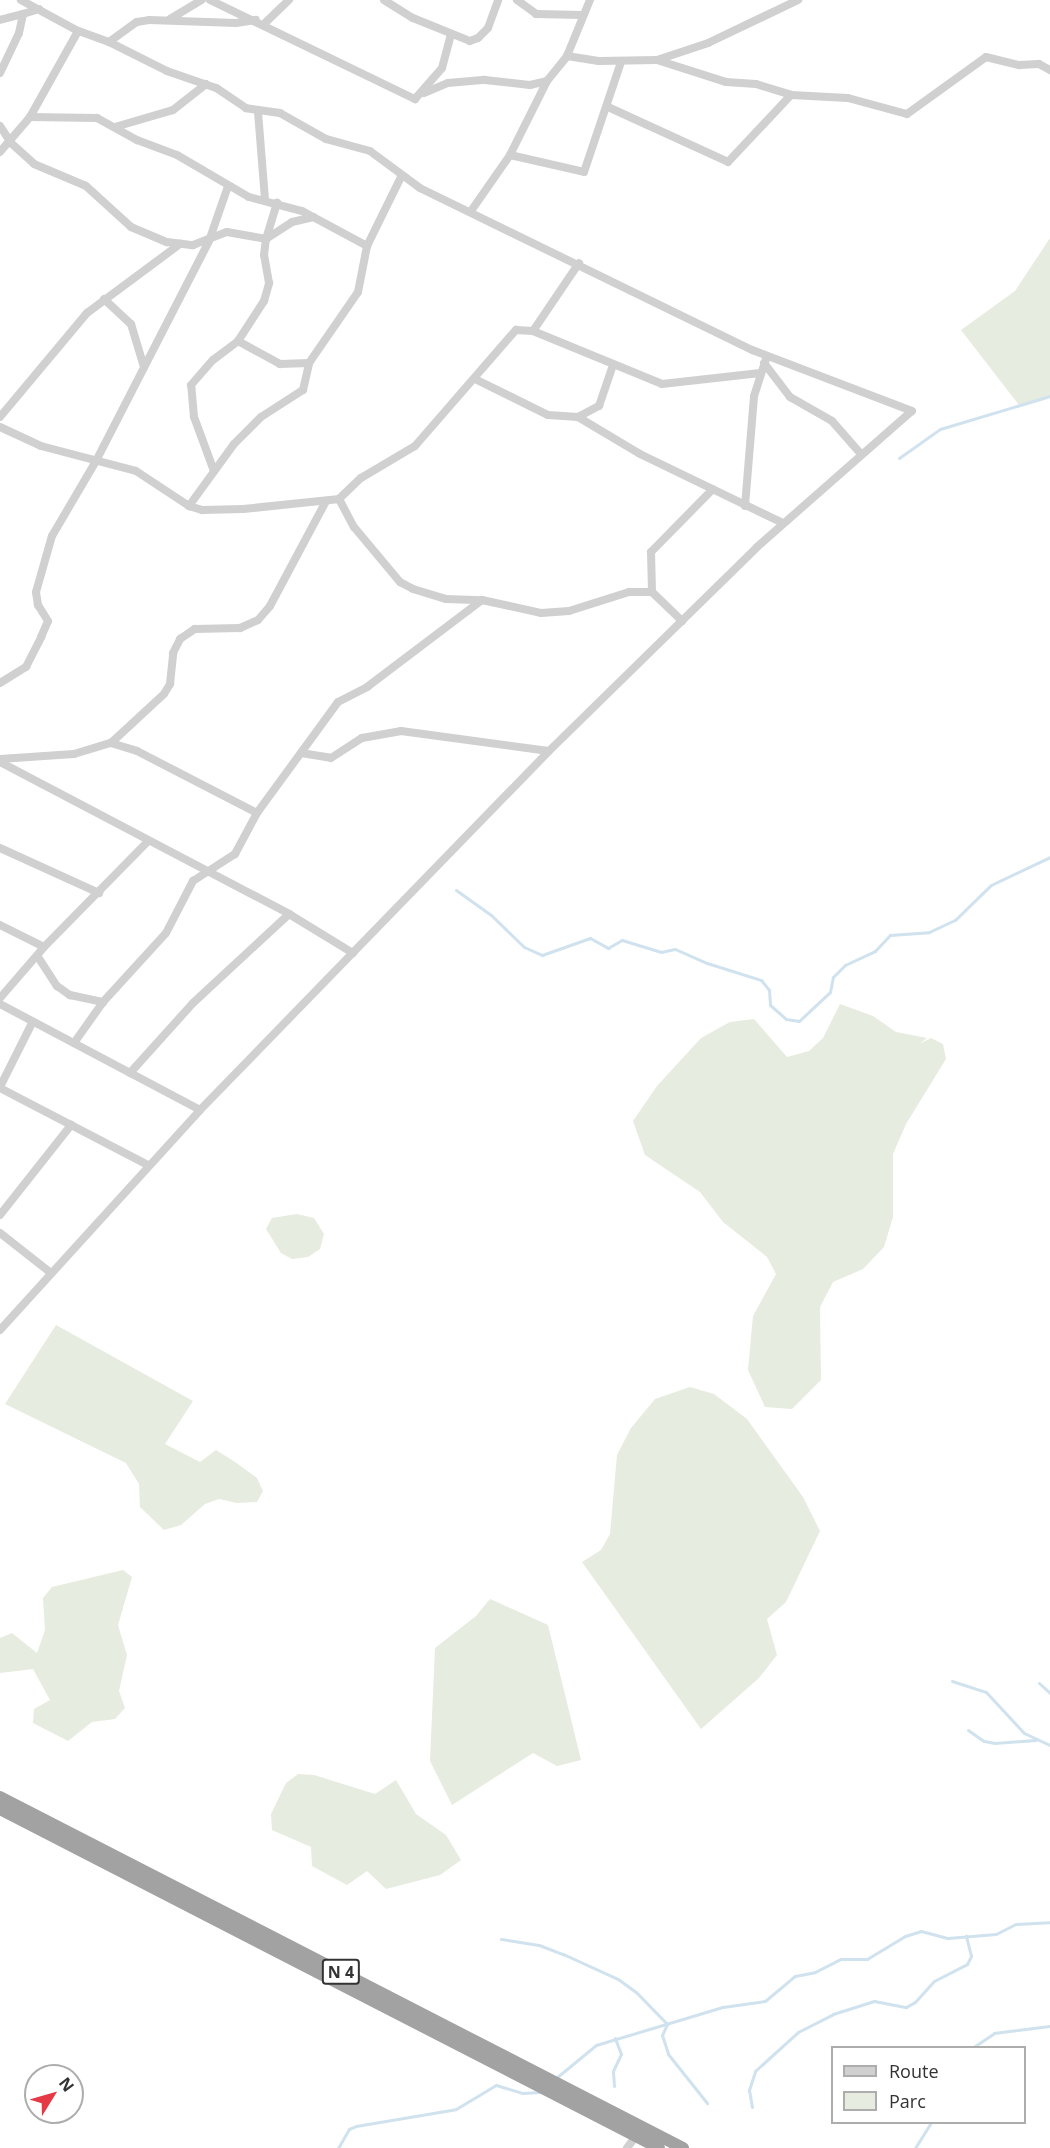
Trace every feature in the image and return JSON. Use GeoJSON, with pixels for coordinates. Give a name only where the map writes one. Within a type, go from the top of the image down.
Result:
{"type":"FeatureCollection","features":[{"type":"Feature","properties":{"kind":"highway","name":"N 4"},"geometry":{"type":"LineString","coordinates":[[0,1797],[683,2148]]}},
{"type":"Feature","properties":{"kind":"highway","name":"N 4"},"geometry":{"type":"LineString","coordinates":[[0,1809],[536,2087],[659,2148]]}},
{"type":"Feature","properties":{"kind":"street"},"geometry":{"type":"LineString","coordinates":[[0,1330],[200,1110],[549,751],[783,523],[912,411],[766,359],[579,262],[400,177],[370,151],[326,139],[280,113],[258,112],[206,84],[167,71],[109,42],[78,31],[21,0]]}},
{"type":"Feature","properties":{"kind":"street"},"geometry":{"type":"LineString","coordinates":[[170,19],[202,0]]}},
{"type":"Feature","properties":{"kind":"street"},"geometry":{"type":"LineString","coordinates":[[215,0],[410,98],[448,83],[485,80],[530,86],[547,81]]}},
{"type":"Feature","properties":{"kind":"street"},"geometry":{"type":"LineString","coordinates":[[109,42],[137,22],[170,19],[260,22],[289,0]]}},
{"type":"Feature","properties":{"kind":"street"},"geometry":{"type":"LineString","coordinates":[[384,0],[451,35],[470,41],[478,38],[488,28],[498,0]]}},
{"type":"Feature","properties":{"kind":"street"},"geometry":{"type":"LineString","coordinates":[[517,0],[536,14],[582,15]]}},
{"type":"Feature","properties":{"kind":"street"},"geometry":{"type":"LineString","coordinates":[[471,211],[510,155],[547,81],[567,56],[590,0]]}},
{"type":"Feature","properties":{"kind":"street"},"geometry":{"type":"LineString","coordinates":[[567,56],[621,62],[657,60],[708,43],[798,0]]}},
{"type":"Feature","properties":{"kind":"street"},"geometry":{"type":"LineString","coordinates":[[0,20],[39,9]]}},
{"type":"Feature","properties":{"kind":"street"},"geometry":{"type":"LineString","coordinates":[[0,73],[19,33],[23,14]]}},
{"type":"Feature","properties":{"kind":"street"},"geometry":{"type":"LineString","coordinates":[[0,152],[30,117],[78,31]]}},
{"type":"Feature","properties":{"kind":"street"},"geometry":{"type":"LineString","coordinates":[[424,93],[429,79],[442,68],[451,35]]}},
{"type":"Feature","properties":{"kind":"street"},"geometry":{"type":"LineString","coordinates":[[657,60],[700,75],[756,84],[791,95],[849,98],[907,114],[986,57],[1019,65],[1039,64],[1050,70]]}},
{"type":"Feature","properties":{"kind":"street"},"geometry":{"type":"LineString","coordinates":[[510,155],[584,172],[621,62]]}},
{"type":"Feature","properties":{"kind":"street"},"geometry":{"type":"LineString","coordinates":[[115,127],[173,110],[206,84]]}},
{"type":"Feature","properties":{"kind":"street"},"geometry":{"type":"LineString","coordinates":[[608,106],[728,162],[791,95]]}},
{"type":"Feature","properties":{"kind":"street"},"geometry":{"type":"LineString","coordinates":[[258,112],[265,199]]}},
{"type":"Feature","properties":{"kind":"street"},"geometry":{"type":"LineString","coordinates":[[30,117],[79,116],[115,127],[177,155],[249,197],[265,199],[314,217],[367,246]]}},
{"type":"Feature","properties":{"kind":"street"},"geometry":{"type":"LineString","coordinates":[[0,126],[10,143],[34,164],[97,193],[131,227],[180,244],[209,241],[227,232],[266,239],[292,222],[314,217]]}},
{"type":"Feature","properties":{"kind":"street"},"geometry":{"type":"LineString","coordinates":[[189,506],[214,471],[261,417],[298,396],[309,363],[356,297],[367,246],[400,177]]}},
{"type":"Feature","properties":{"kind":"street"},"geometry":{"type":"LineString","coordinates":[[0,683],[26,667],[41,637],[48,621],[38,604],[36,592],[48,547],[96,461],[209,241],[228,186]]}},
{"type":"Feature","properties":{"kind":"street"},"geometry":{"type":"LineString","coordinates":[[214,471],[194,417],[191,385],[238,341],[264,301],[268,283],[264,255],[266,239],[277,203]]}},
{"type":"Feature","properties":{"kind":"street"},"geometry":{"type":"LineString","coordinates":[[0,417],[72,329],[104,299],[180,244]]}},
{"type":"Feature","properties":{"kind":"street"},"geometry":{"type":"LineString","coordinates":[[533,331],[579,262]]}},
{"type":"Feature","properties":{"kind":"street"},"geometry":{"type":"LineString","coordinates":[[104,299],[131,324],[145,367]]}},
{"type":"Feature","properties":{"kind":"street"},"geometry":{"type":"LineString","coordinates":[[0,427],[41,446],[136,471],[189,506],[215,511],[339,499],[361,478],[415,446],[516,330],[533,331],[613,365],[669,385],[760,373]]}},
{"type":"Feature","properties":{"kind":"street"},"geometry":{"type":"LineString","coordinates":[[238,341],[280,364],[309,363]]}},
{"type":"Feature","properties":{"kind":"street"},"geometry":{"type":"LineString","coordinates":[[745,506],[760,373],[766,359]]}},
{"type":"Feature","properties":{"kind":"street"},"geometry":{"type":"LineString","coordinates":[[766,359],[790,397],[832,421],[861,453]]}},
{"type":"Feature","properties":{"kind":"street"},"geometry":{"type":"LineString","coordinates":[[578,417],[599,406],[613,365]]}},
{"type":"Feature","properties":{"kind":"street"},"geometry":{"type":"LineString","coordinates":[[475,379],[549,415],[578,417],[640,454],[783,523]]}},
{"type":"Feature","properties":{"kind":"street"},"geometry":{"type":"LineString","coordinates":[[652,592],[651,552],[713,489]]}},
{"type":"Feature","properties":{"kind":"street"},"geometry":{"type":"LineString","coordinates":[[339,499],[354,527],[400,582],[446,599],[482,600],[541,613],[569,611],[628,592],[652,592],[682,621]]}},
{"type":"Feature","properties":{"kind":"street"},"geometry":{"type":"LineString","coordinates":[[0,761],[74,754],[111,743],[165,694],[170,684],[173,653],[180,639],[195,629],[240,628],[258,620],[270,606],[326,501]]}},
{"type":"Feature","properties":{"kind":"street"},"geometry":{"type":"LineString","coordinates":[[74,1043],[103,1002],[166,933],[188,888],[206,871],[235,854],[257,813],[343,698],[367,687],[482,600]]}},
{"type":"Feature","properties":{"kind":"street"},"geometry":{"type":"LineString","coordinates":[[301,753],[331,758],[362,738],[401,731],[549,751]]}},
{"type":"Feature","properties":{"kind":"street"},"geometry":{"type":"LineString","coordinates":[[111,743],[137,751],[257,813]]}},
{"type":"Feature","properties":{"kind":"street"},"geometry":{"type":"LineString","coordinates":[[0,761],[289,914],[353,953]]}},
{"type":"Feature","properties":{"kind":"street"},"geometry":{"type":"LineString","coordinates":[[0,998],[38,957],[44,947],[148,841]]}},
{"type":"Feature","properties":{"kind":"street"},"geometry":{"type":"LineString","coordinates":[[0,848],[99,893]]}},
{"type":"Feature","properties":{"kind":"street"},"geometry":{"type":"LineString","coordinates":[[130,1073],[193,1003],[289,914]]}},
{"type":"Feature","properties":{"kind":"street"},"geometry":{"type":"LineString","coordinates":[[0,925],[44,947]]}},
{"type":"Feature","properties":{"kind":"street"},"geometry":{"type":"LineString","coordinates":[[38,957],[63,990],[103,1002]]}},
{"type":"Feature","properties":{"kind":"street"},"geometry":{"type":"LineString","coordinates":[[0,1004],[32,1023],[200,1110]]}},
{"type":"Feature","properties":{"kind":"street"},"geometry":{"type":"LineString","coordinates":[[32,1023],[0,1088],[148,1165]]}},
{"type":"Feature","properties":{"kind":"street"},"geometry":{"type":"LineString","coordinates":[[0,1215],[71,1125]]}},
{"type":"Feature","properties":{"kind":"street"},"geometry":{"type":"LineString","coordinates":[[0,1233],[51,1273]]}},
{"type":"Feature","properties":{"kind":"street"},"geometry":{"type":"LineString","coordinates":[[627,2148],[636,2136]]}},
{"type":"Feature","properties":{"kind":"green space"},"geometry":{"type":"Polygon","coordinates":[[[1050,238],[1050,396],[1019,405],[961,330],[1015,291],[1050,238]]]}},
{"type":"Feature","properties":{"kind":"green space"},"geometry":{"type":"Polygon","coordinates":[[[840,1004],[873,1016],[896,1032],[927,1038],[919,1044],[931,1038],[943,1044],[946,1059],[906,1124],[893,1154],[893,1217],[884,1247],[863,1269],[833,1282],[820,1307],[821,1380],[792,1409],[765,1407],[748,1370],[753,1316],[776,1274],[767,1257],[723,1222],[700,1192],[645,1155],[633,1121],[657,1086],[701,1038],[730,1022],[754,1019],[787,1057],[809,1051],[823,1038],[840,1004]]]}},
{"type":"Feature","properties":{"kind":"green space"},"geometry":{"type":"Polygon","coordinates":[[[297,1214],[314,1218],[324,1234],[320,1249],[308,1257],[292,1259],[281,1253],[266,1229],[272,1218],[297,1214]]]}},
{"type":"Feature","properties":{"kind":"green space"},"geometry":{"type":"Polygon","coordinates":[[[56,1325],[193,1401],[165,1444],[200,1462],[216,1450],[257,1478],[263,1491],[257,1502],[237,1503],[219,1499],[205,1504],[181,1525],[164,1530],[140,1507],[139,1484],[126,1463],[5,1404],[56,1325]]]}},
{"type":"Feature","properties":{"kind":"green space"},"geometry":{"type":"Polygon","coordinates":[[[690,1387],[714,1394],[747,1419],[803,1497],[820,1531],[786,1602],[767,1619],[777,1655],[759,1678],[701,1729],[582,1562],[601,1550],[610,1534],[617,1455],[631,1428],[655,1399],[690,1387]]]}},
{"type":"Feature","properties":{"kind":"green space"},"geometry":{"type":"Polygon","coordinates":[[[123,1570],[132,1577],[118,1625],[127,1655],[119,1691],[125,1708],[115,1719],[92,1722],[68,1741],[33,1723],[34,1709],[50,1700],[33,1669],[0,1673],[0,1638],[12,1633],[37,1653],[45,1630],[43,1598],[52,1587],[123,1570]]]}},
{"type":"Feature","properties":{"kind":"green space"},"geometry":{"type":"Polygon","coordinates":[[[490,1599],[548,1625],[581,1760],[557,1766],[533,1753],[452,1805],[430,1761],[435,1648],[476,1616],[490,1599]]]}},
{"type":"Feature","properties":{"kind":"green space"},"geometry":{"type":"Polygon","coordinates":[[[298,1774],[314,1775],[375,1794],[396,1780],[416,1814],[446,1835],[461,1860],[440,1875],[386,1889],[367,1871],[347,1885],[312,1866],[311,1847],[272,1830],[271,1814],[286,1783],[298,1774]]]}},
{"type":"Feature","properties":{"kind":"waterway"},"geometry":{"type":"LineString","coordinates":[[899,458],[940,429],[1050,396]]}},
{"type":"Feature","properties":{"kind":"waterway"},"geometry":{"type":"LineString","coordinates":[[456,890],[491,915],[524,947],[542,955],[590,938],[608,948],[622,940],[661,952],[675,949],[707,963],[761,980],[769,990],[770,1005],[786,1019],[799,1021],[830,992],[833,977],[845,965],[875,951],[890,935],[929,932],[955,920],[991,885],[1050,857]]}},
{"type":"Feature","properties":{"kind":"waterway"},"geometry":{"type":"LineString","coordinates":[[952,1681],[986,1692],[1024,1733],[1050,1745]]}},
{"type":"Feature","properties":{"kind":"waterway"},"geometry":{"type":"LineString","coordinates":[[1039,1683],[1050,1693]]}},
{"type":"Feature","properties":{"kind":"waterway"},"geometry":{"type":"LineString","coordinates":[[968,1730],[984,1741],[995,1743],[1036,1740]]}},
{"type":"Feature","properties":{"kind":"waterway"},"geometry":{"type":"LineString","coordinates":[[556,2078],[596,2045],[723,2007],[765,2001],[795,1976],[815,1972],[841,1959],[867,1959],[905,1936],[921,1931],[948,1938],[996,1934],[1016,1924],[1050,1922]]}},
{"type":"Feature","properties":{"kind":"waterway"},"geometry":{"type":"LineString","coordinates":[[752,2107],[749,2090],[755,2071],[798,2032],[833,2014],[874,2001],[906,2007],[915,2002],[934,1981],[967,1964],[971,1956],[966,1936]]}},
{"type":"Feature","properties":{"kind":"waterway"},"geometry":{"type":"LineString","coordinates":[[501,1939],[539,1945],[563,1954],[618,1979],[636,1992],[667,2024],[662,2035],[668,2054],[707,2103]]}},
{"type":"Feature","properties":{"kind":"waterway"},"geometry":{"type":"LineString","coordinates":[[975,2046],[994,2033],[1050,2026]]}},
{"type":"Feature","properties":{"kind":"waterway"},"geometry":{"type":"LineString","coordinates":[[614,2086],[613,2071],[621,2054],[615,2038]]}},
{"type":"Feature","properties":{"kind":"waterway"},"geometry":{"type":"LineString","coordinates":[[338,2148],[349,2129],[356,2126],[456,2109],[496,2085],[523,2093],[540,2092]]}},
{"type":"Feature","properties":{"kind":"waterway"},"geometry":{"type":"LineString","coordinates":[[915,2148],[930,2124]]}}]}
